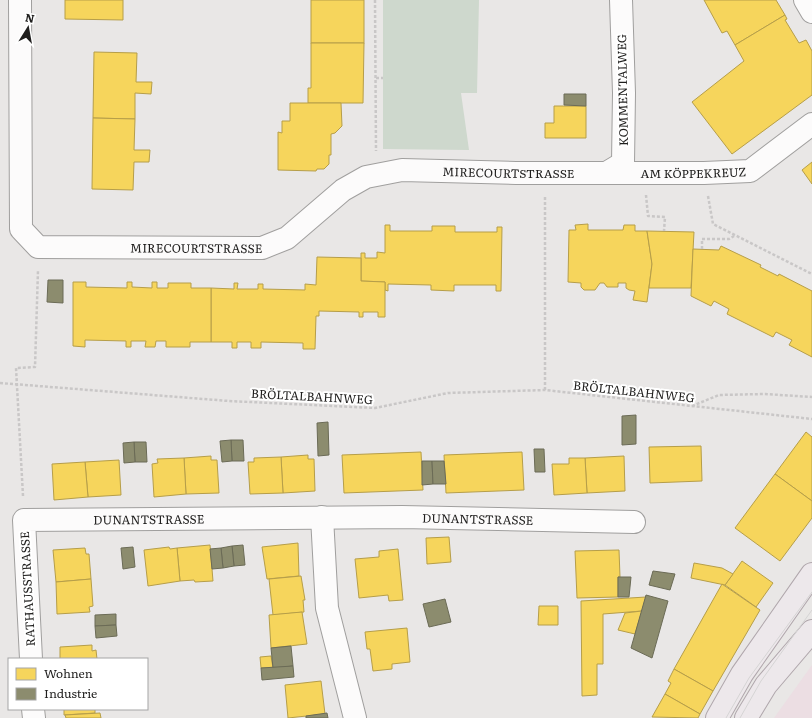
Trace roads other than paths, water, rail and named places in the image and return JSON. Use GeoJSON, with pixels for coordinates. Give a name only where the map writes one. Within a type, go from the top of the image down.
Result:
{"type":"FeatureCollection","features":[{"type":"Feature","properties":{"kind":"main road"},"geometry":{"type":"LineString","coordinates":[[717,718],[742,674],[812,574]]}},
{"type":"Feature","properties":{"kind":"main road"},"geometry":{"type":"LineString","coordinates":[[746,718],[766,685],[812,631]]}},
{"type":"Feature","properties":{"kind":"street","name":"MIRECOURTSTRASSE"},"geometry":{"type":"LineString","coordinates":[[20,0],[21,229],[38,247],[262,248],[287,238],[343,190],[366,177],[402,170],[545,173],[608,172]]}},
{"type":"Feature","properties":{"kind":"street","name":"KOMMENTALWEG"},"geometry":{"type":"LineString","coordinates":[[608,172],[623,163],[624,93],[621,0]]}},
{"type":"Feature","properties":{"kind":"street"},"geometry":{"type":"LineString","coordinates":[[804,0],[812,12]]}},
{"type":"Feature","properties":{"kind":"street","name":"AM KÖPPEKREUZ"},"geometry":{"type":"LineString","coordinates":[[608,172],[704,173],[750,171],[812,124]]}},
{"type":"Feature","properties":{"kind":"street"},"geometry":{"type":"LineString","coordinates":[[322,517],[327,608],[355,718]]}},
{"type":"Feature","properties":{"kind":"street","name":"DUNANTSTRASSE"},"geometry":{"type":"LineString","coordinates":[[24,520],[402,517],[634,522]]}},
{"type":"Feature","properties":{"kind":"street","name":"RATHAUSSTRASSE"},"geometry":{"type":"LineString","coordinates":[[24,520],[31,658]]}},
{"type":"Feature","properties":{"kind":"tram line"},"geometry":{"type":"LineString","coordinates":[[726,718],[749,678],[812,592]]}},
{"type":"Feature","properties":{"kind":"tram line"},"geometry":{"type":"LineString","coordinates":[[740,718],[761,681],[812,610]]}}]}
